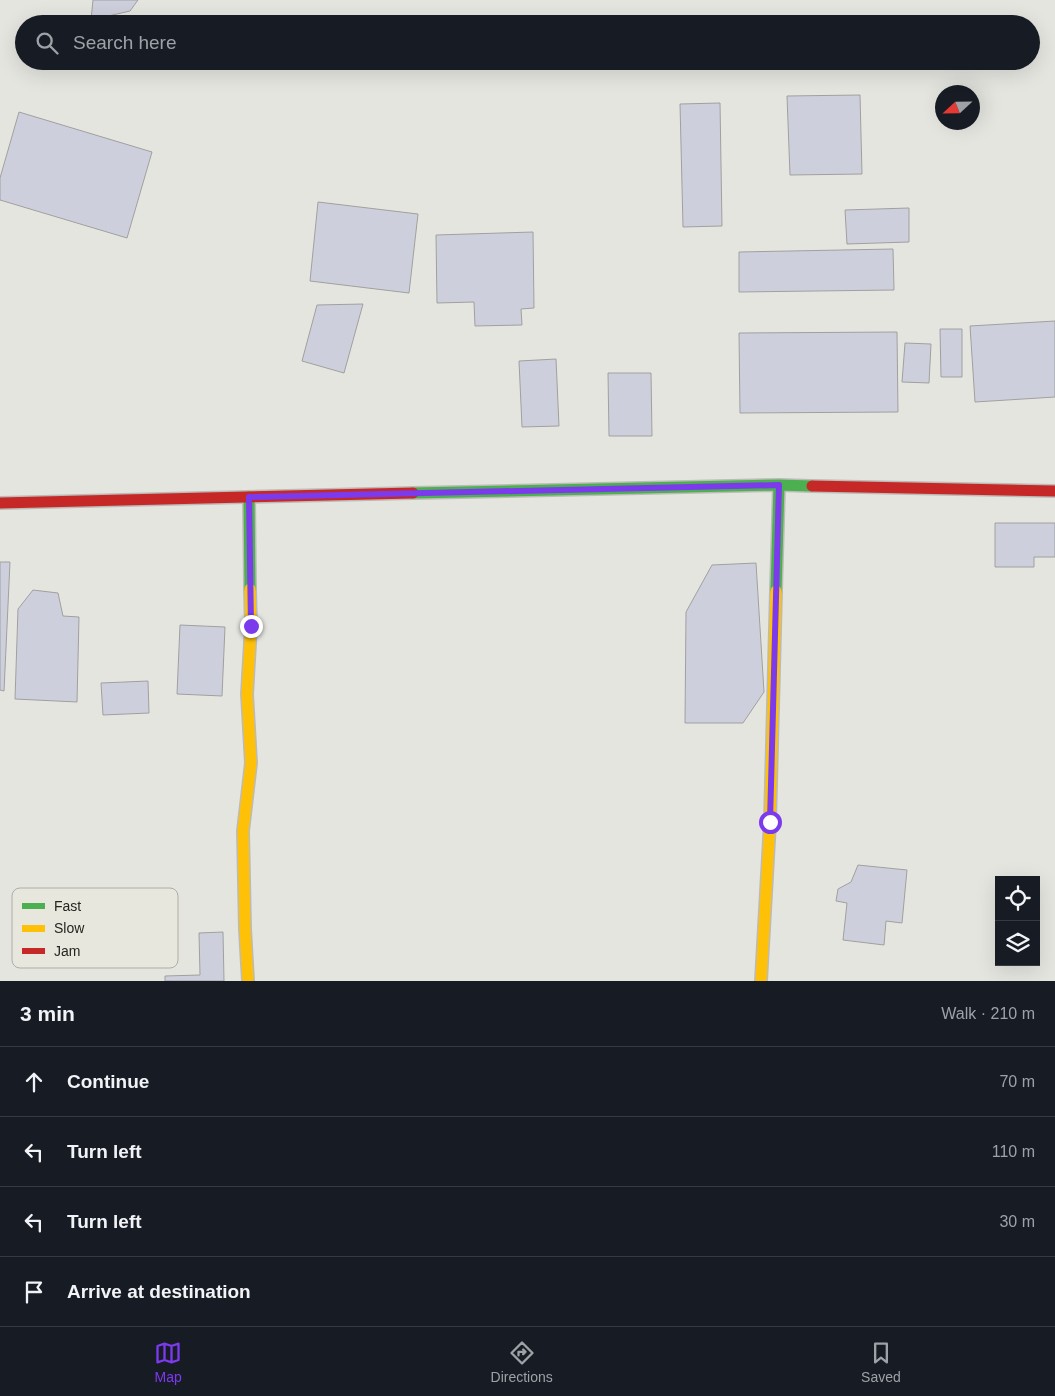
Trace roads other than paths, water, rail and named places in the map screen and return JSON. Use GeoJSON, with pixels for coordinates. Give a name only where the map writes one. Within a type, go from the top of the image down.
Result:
{"type":"FeatureCollection","features":[{"type":"Feature","properties":{"kind":"street"},"geometry":{"type":"LineString","coordinates":[[0,503],[779,485],[1055,491]]}},
{"type":"Feature","properties":{"kind":"street"},"geometry":{"type":"LineString","coordinates":[[761,981],[770,822],[779,485]]}},
{"type":"Feature","properties":{"kind":"street"},"geometry":{"type":"LineString","coordinates":[[248,981],[243,831],[252,763],[248,694],[251,626],[249,497]]}}]}
